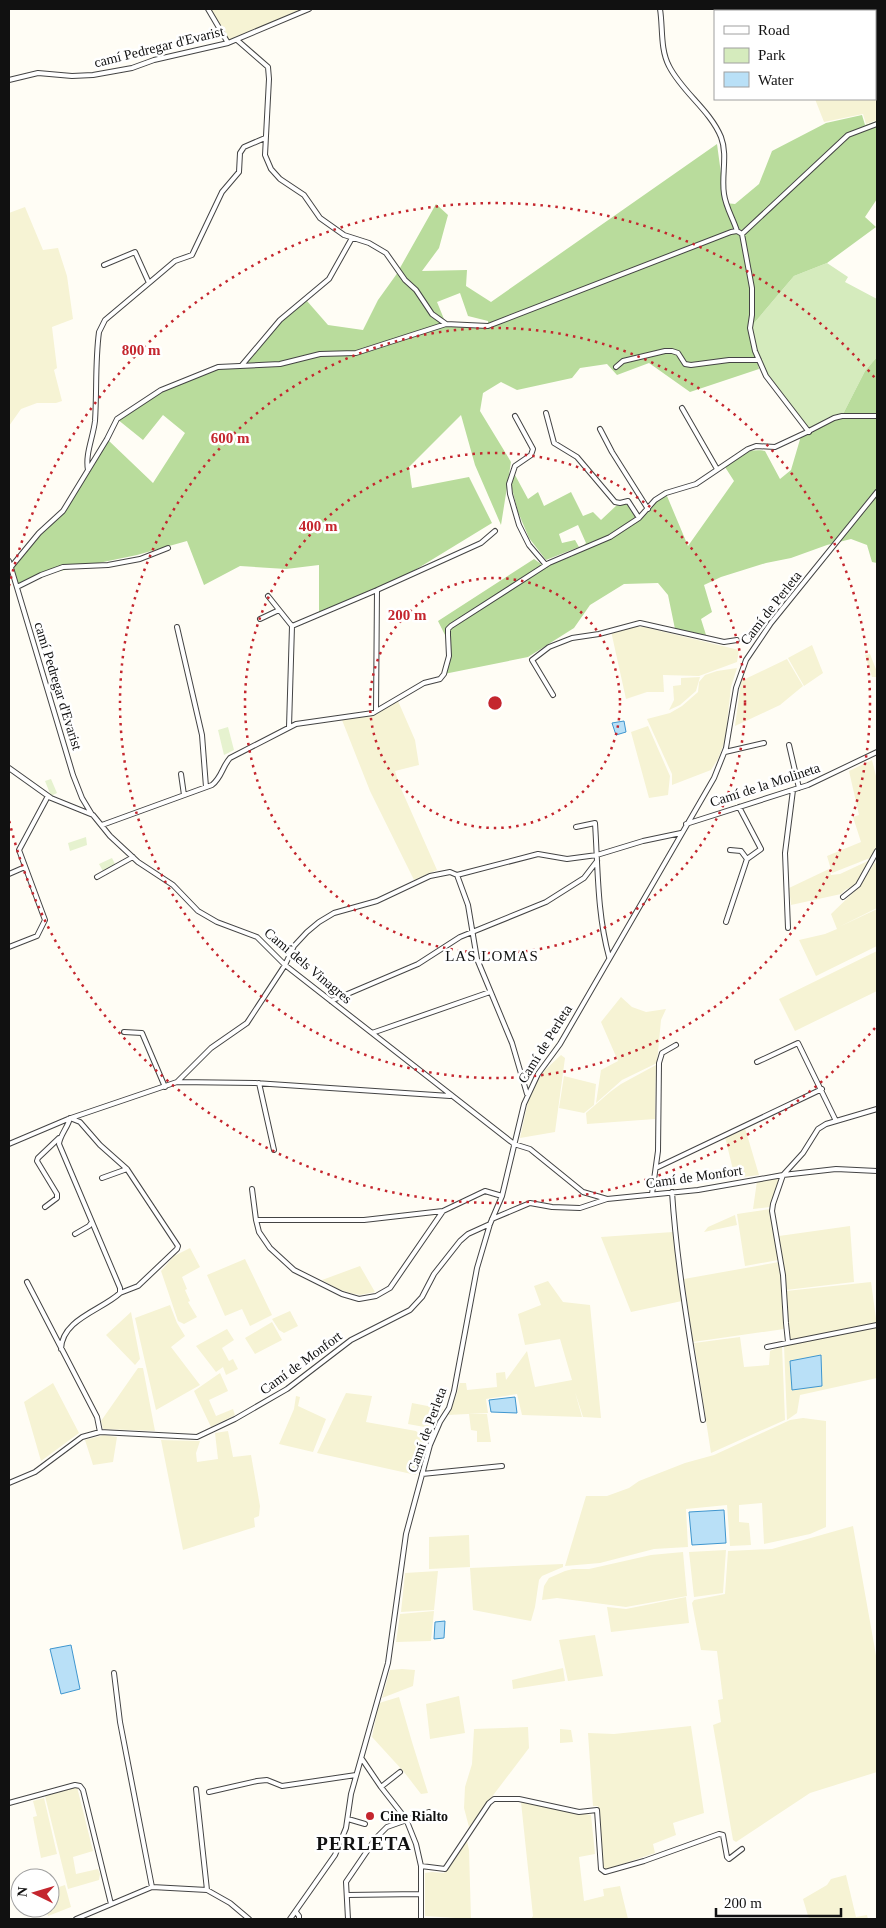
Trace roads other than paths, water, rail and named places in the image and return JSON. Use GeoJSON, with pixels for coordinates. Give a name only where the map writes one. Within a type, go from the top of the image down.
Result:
{"type":"FeatureCollection","features":[{"type":"Feature","properties":{"kind":"street"},"geometry":{"type":"LineString","coordinates":[[208,9],[228,43]]}},
{"type":"Feature","properties":{"kind":"street","name":"camí Pedregar d'Evarist"},"geometry":{"type":"LineString","coordinates":[[9,80],[14,77],[38,73],[72,76],[107,74],[228,43],[309,9]]}},
{"type":"Feature","properties":{"kind":"street"},"geometry":{"type":"LineString","coordinates":[[660,9],[668,64],[682,85],[715,126],[722,141],[724,153],[724,193],[737,230],[742,234],[752,288],[750,328],[758,360],[766,376],[808,432]]}},
{"type":"Feature","properties":{"kind":"street"},"geometry":{"type":"LineString","coordinates":[[236,40],[268,67],[265,155],[271,169],[280,179],[304,196],[320,218],[344,235],[369,243],[386,253],[405,280],[416,290],[432,314],[446,324]]}},
{"type":"Feature","properties":{"kind":"street"},"geometry":{"type":"LineString","coordinates":[[742,234],[848,135],[877,124]]}},
{"type":"Feature","properties":{"kind":"street"},"geometry":{"type":"LineString","coordinates":[[88,470],[86,459],[92,442],[95,420],[99,332],[105,320],[175,261],[192,255],[222,192],[239,172],[240,153],[244,147],[265,138]]}},
{"type":"Feature","properties":{"kind":"street"},"geometry":{"type":"LineString","coordinates":[[11,567],[39,533],[63,511],[117,420],[161,390],[218,367],[280,364],[320,354],[356,352],[446,324],[488,326],[737,230]]}},
{"type":"Feature","properties":{"kind":"street"},"geometry":{"type":"LineString","coordinates":[[242,365],[280,320],[329,279],[352,238]]}},
{"type":"Feature","properties":{"kind":"street"},"geometry":{"type":"LineString","coordinates":[[104,265],[135,252],[149,283]]}},
{"type":"Feature","properties":{"kind":"street"},"geometry":{"type":"LineString","coordinates":[[616,367],[623,361],[665,351],[678,353],[685,364],[691,365],[729,360],[758,360]]}},
{"type":"Feature","properties":{"kind":"street"},"geometry":{"type":"LineString","coordinates":[[682,408],[718,469]]}},
{"type":"Feature","properties":{"kind":"street"},"geometry":{"type":"LineString","coordinates":[[546,413],[554,443],[577,457],[615,502],[628,501],[640,518]]}},
{"type":"Feature","properties":{"kind":"street"},"geometry":{"type":"LineString","coordinates":[[515,416],[533,449],[531,455],[515,466],[509,484],[510,494],[519,525],[529,545],[546,565]]}},
{"type":"Feature","properties":{"kind":"street"},"geometry":{"type":"LineString","coordinates":[[102,825],[212,785],[221,777],[225,764],[230,758],[281,733],[289,727],[306,722],[367,714],[376,711],[424,683],[440,678],[444,674],[449,656],[448,629],[451,626],[546,565],[610,537],[640,518],[656,500],[666,493],[696,484],[748,449],[756,446],[775,447],[834,418],[842,416],[877,416]]}},
{"type":"Feature","properties":{"kind":"street"},"geometry":{"type":"LineString","coordinates":[[600,429],[612,452],[648,509]]}},
{"type":"Feature","properties":{"kind":"street","name":"Camí de Perleta"},"geometry":{"type":"LineString","coordinates":[[290,1919],[336,1855],[343,1839],[356,1775],[370,1731],[391,1648],[404,1547],[422,1474],[430,1444],[449,1408],[454,1391],[477,1268],[491,1222],[502,1196],[528,1094],[538,1074],[560,1044],[681,832],[714,778],[725,752],[736,688],[746,660],[772,623],[877,492]]}},
{"type":"Feature","properties":{"kind":"street"},"geometry":{"type":"LineString","coordinates":[[292,626],[481,543],[496,531]]}},
{"type":"Feature","properties":{"kind":"street"},"geometry":{"type":"LineString","coordinates":[[17,587],[63,567],[108,565],[140,559],[168,548]]}},
{"type":"Feature","properties":{"kind":"street","name":"camí Pedregar d'Evarist"},"geometry":{"type":"LineString","coordinates":[[9,561],[11,574],[17,587],[73,775],[83,801],[93,815]]}},
{"type":"Feature","properties":{"kind":"street"},"geometry":{"type":"LineString","coordinates":[[376,711],[377,590]]}},
{"type":"Feature","properties":{"kind":"street"},"geometry":{"type":"LineString","coordinates":[[268,596],[292,626],[289,727]]}},
{"type":"Feature","properties":{"kind":"street"},"geometry":{"type":"LineString","coordinates":[[260,619],[279,610]]}},
{"type":"Feature","properties":{"kind":"street"},"geometry":{"type":"LineString","coordinates":[[553,695],[532,660],[549,647],[572,638],[599,634],[640,623],[724,642],[737,640]]}},
{"type":"Feature","properties":{"kind":"street"},"geometry":{"type":"LineString","coordinates":[[177,627],[202,736],[206,787]]}},
{"type":"Feature","properties":{"kind":"street"},"geometry":{"type":"LineString","coordinates":[[725,752],[764,743]]}},
{"type":"Feature","properties":{"kind":"street"},"geometry":{"type":"LineString","coordinates":[[789,745],[799,788]]}},
{"type":"Feature","properties":{"kind":"street","name":"Camí de la Molineta"},"geometry":{"type":"LineString","coordinates":[[686,824],[799,788],[828,777],[877,754]]}},
{"type":"Feature","properties":{"kind":"street","name":"Camí dels Vinagres"},"geometry":{"type":"LineString","coordinates":[[9,768],[48,796],[93,815],[132,857],[173,885],[198,911],[217,922],[257,937],[285,966],[514,1144],[530,1149],[582,1192],[607,1199]]}},
{"type":"Feature","properties":{"kind":"street"},"geometry":{"type":"LineString","coordinates":[[181,774],[184,796]]}},
{"type":"Feature","properties":{"kind":"street"},"geometry":{"type":"LineString","coordinates":[[788,928],[785,853],[793,790]]}},
{"type":"Feature","properties":{"kind":"street"},"geometry":{"type":"LineString","coordinates":[[9,947],[37,936],[45,920],[18,850],[48,796]]}},
{"type":"Feature","properties":{"kind":"street"},"geometry":{"type":"LineString","coordinates":[[726,922],[747,860],[761,849],[739,807]]}},
{"type":"Feature","properties":{"kind":"street"},"geometry":{"type":"LineString","coordinates":[[576,827],[594,823],[599,904],[609,958]]}},
{"type":"Feature","properties":{"kind":"street"},"geometry":{"type":"LineString","coordinates":[[9,1144],[70,1118],[176,1082],[211,1048],[247,1023],[285,966],[294,946],[307,932],[334,914],[377,901],[430,876],[450,872],[457,875],[538,854],[567,858],[597,855],[642,841],[681,832]]}},
{"type":"Feature","properties":{"kind":"street"},"geometry":{"type":"LineString","coordinates":[[730,850],[741,851],[747,860]]}},
{"type":"Feature","properties":{"kind":"street"},"geometry":{"type":"LineString","coordinates":[[843,897],[858,885],[877,851]]}},
{"type":"Feature","properties":{"kind":"street"},"geometry":{"type":"LineString","coordinates":[[97,877],[132,857]]}},
{"type":"Feature","properties":{"kind":"street"},"geometry":{"type":"LineString","coordinates":[[331,1002],[418,964],[460,937],[546,902],[584,878],[597,861]]}},
{"type":"Feature","properties":{"kind":"street"},"geometry":{"type":"LineString","coordinates":[[9,874],[25,868]]}},
{"type":"Feature","properties":{"kind":"street"},"geometry":{"type":"LineString","coordinates":[[457,875],[468,905],[477,959],[512,1043],[528,1094]]}},
{"type":"Feature","properties":{"kind":"street"},"geometry":{"type":"LineString","coordinates":[[372,1033],[490,992]]}},
{"type":"Feature","properties":{"kind":"street"},"geometry":{"type":"LineString","coordinates":[[124,1032],[142,1033],[165,1087]]}},
{"type":"Feature","properties":{"kind":"street"},"geometry":{"type":"LineString","coordinates":[[757,1062],[798,1042],[836,1121]]}},
{"type":"Feature","properties":{"kind":"street"},"geometry":{"type":"LineString","coordinates":[[652,1194],[656,1168],[659,1063],[662,1053],[676,1045]]}},
{"type":"Feature","properties":{"kind":"street"},"geometry":{"type":"LineString","coordinates":[[176,1082],[259,1083],[450,1096]]}},
{"type":"Feature","properties":{"kind":"street"},"geometry":{"type":"LineString","coordinates":[[259,1083],[274,1150]]}},
{"type":"Feature","properties":{"kind":"street"},"geometry":{"type":"LineString","coordinates":[[656,1168],[822,1089]]}},
{"type":"Feature","properties":{"kind":"street"},"geometry":{"type":"LineString","coordinates":[[788,1342],[783,1275],[772,1211],[783,1175],[803,1153],[818,1129],[836,1121],[877,1109]]}},
{"type":"Feature","properties":{"kind":"street"},"geometry":{"type":"LineString","coordinates":[[45,1207],[57,1198],[57,1194],[36,1161],[67,1128],[70,1118]]}},
{"type":"Feature","properties":{"kind":"street"},"geometry":{"type":"LineString","coordinates":[[61,1348],[61,1339],[65,1333],[87,1314],[120,1293],[138,1286],[178,1246],[127,1169],[100,1145],[80,1122],[70,1118]]}},
{"type":"Feature","properties":{"kind":"street"},"geometry":{"type":"LineString","coordinates":[[59,1138],[59,1144],[120,1288],[120,1293]]}},
{"type":"Feature","properties":{"kind":"street"},"geometry":{"type":"LineString","coordinates":[[102,1178],[127,1169]]}},
{"type":"Feature","properties":{"kind":"street","name":"Camí de Monfort"},"geometry":{"type":"LineString","coordinates":[[9,1483],[35,1472],[82,1437],[100,1432],[197,1436],[235,1419],[281,1393],[351,1340],[410,1310],[422,1297],[434,1274],[468,1234],[530,1203],[552,1207],[580,1208],[607,1199],[698,1190],[738,1181],[769,1179],[783,1175],[836,1169],[877,1171]]}},
{"type":"Feature","properties":{"kind":"street"},"geometry":{"type":"LineString","coordinates":[[252,1189],[259,1232],[270,1248],[294,1270],[342,1294],[359,1298],[376,1296],[390,1288],[443,1211]]}},
{"type":"Feature","properties":{"kind":"street"},"geometry":{"type":"LineString","coordinates":[[256,1220],[364,1220],[443,1211],[485,1191],[502,1196]]}},
{"type":"Feature","properties":{"kind":"street"},"geometry":{"type":"LineString","coordinates":[[672,1192],[684,1302],[703,1420]]}},
{"type":"Feature","properties":{"kind":"street"},"geometry":{"type":"LineString","coordinates":[[76,1234],[92,1222]]}},
{"type":"Feature","properties":{"kind":"street"},"geometry":{"type":"LineString","coordinates":[[27,1282],[97,1417],[100,1432]]}},
{"type":"Feature","properties":{"kind":"street"},"geometry":{"type":"LineString","coordinates":[[767,1347],[877,1324]]}},
{"type":"Feature","properties":{"kind":"street"},"geometry":{"type":"LineString","coordinates":[[422,1474],[502,1466]]}},
{"type":"Feature","properties":{"kind":"street"},"geometry":{"type":"LineString","coordinates":[[114,1673],[120,1722],[152,1886]]}},
{"type":"Feature","properties":{"kind":"street"},"geometry":{"type":"LineString","coordinates":[[362,1759],[380,1787],[406,1819],[416,1844],[422,1866],[421,1919]]}},
{"type":"Feature","properties":{"kind":"street"},"geometry":{"type":"LineString","coordinates":[[380,1787],[400,1772]]}},
{"type":"Feature","properties":{"kind":"street"},"geometry":{"type":"LineString","coordinates":[[209,1792],[257,1781],[267,1780],[282,1786],[356,1775]]}},
{"type":"Feature","properties":{"kind":"street"},"geometry":{"type":"LineString","coordinates":[[9,1803],[75,1785],[80,1786],[83,1790],[111,1904]]}},
{"type":"Feature","properties":{"kind":"street"},"geometry":{"type":"LineString","coordinates":[[196,1789],[207,1890]]}},
{"type":"Feature","properties":{"kind":"street"},"geometry":{"type":"LineString","coordinates":[[422,1866],[445,1869],[494,1798],[529,1801],[579,1812],[597,1810],[600,1869],[605,1872],[644,1861],[719,1834],[724,1838],[728,1859],[742,1849]]}},
{"type":"Feature","properties":{"kind":"street"},"geometry":{"type":"LineString","coordinates":[[348,1919],[346,1882],[376,1838],[387,1827],[429,1812]]}},
{"type":"Feature","properties":{"kind":"street"},"geometry":{"type":"LineString","coordinates":[[348,1819],[365,1824]]}},
{"type":"Feature","properties":{"kind":"street"},"geometry":{"type":"LineString","coordinates":[[76,1919],[152,1886],[207,1890],[230,1903],[250,1919]]}},
{"type":"Feature","properties":{"kind":"street"},"geometry":{"type":"LineString","coordinates":[[347,1895],[421,1894]]}},
{"type":"Feature","properties":{"kind":"street"},"geometry":{"type":"LineString","coordinates":[[296,1912],[299,1919]]}},
{"type":"Feature","properties":{"kind":"water"},"geometry":{"type":"Polygon","coordinates":[[[624,721],[626,732],[616,735],[612,723],[624,721]]]}},
{"type":"Feature","properties":{"kind":"water"},"geometry":{"type":"Polygon","coordinates":[[[821,1355],[822,1386],[792,1390],[790,1361],[821,1355]]]}},
{"type":"Feature","properties":{"kind":"water"},"geometry":{"type":"Polygon","coordinates":[[[515,1397],[517,1413],[491,1412],[489,1400],[515,1397]]]}},
{"type":"Feature","properties":{"kind":"water"},"geometry":{"type":"Polygon","coordinates":[[[724,1510],[726,1543],[692,1545],[689,1512],[724,1510]]]}},
{"type":"Feature","properties":{"kind":"water"},"geometry":{"type":"Polygon","coordinates":[[[445,1621],[444,1638],[434,1639],[435,1622],[445,1621]]]}},
{"type":"Feature","properties":{"kind":"water"},"geometry":{"type":"Polygon","coordinates":[[[71,1645],[80,1689],[61,1694],[50,1649],[71,1645]]]}},
{"type":"Feature","properties":{"kind":"place","name":"Cine Rialto"},"geometry":{"type":"Point","coordinates":[370,1816]}},
{"type":"Feature","properties":{"kind":"district","name":"LAS LOMAS"},"geometry":{"type":"Point","coordinates":[492,956]}},
{"type":"Feature","properties":{"kind":"district","name":"PERLETA"},"geometry":{"type":"Point","coordinates":[364,1843]}}]}
